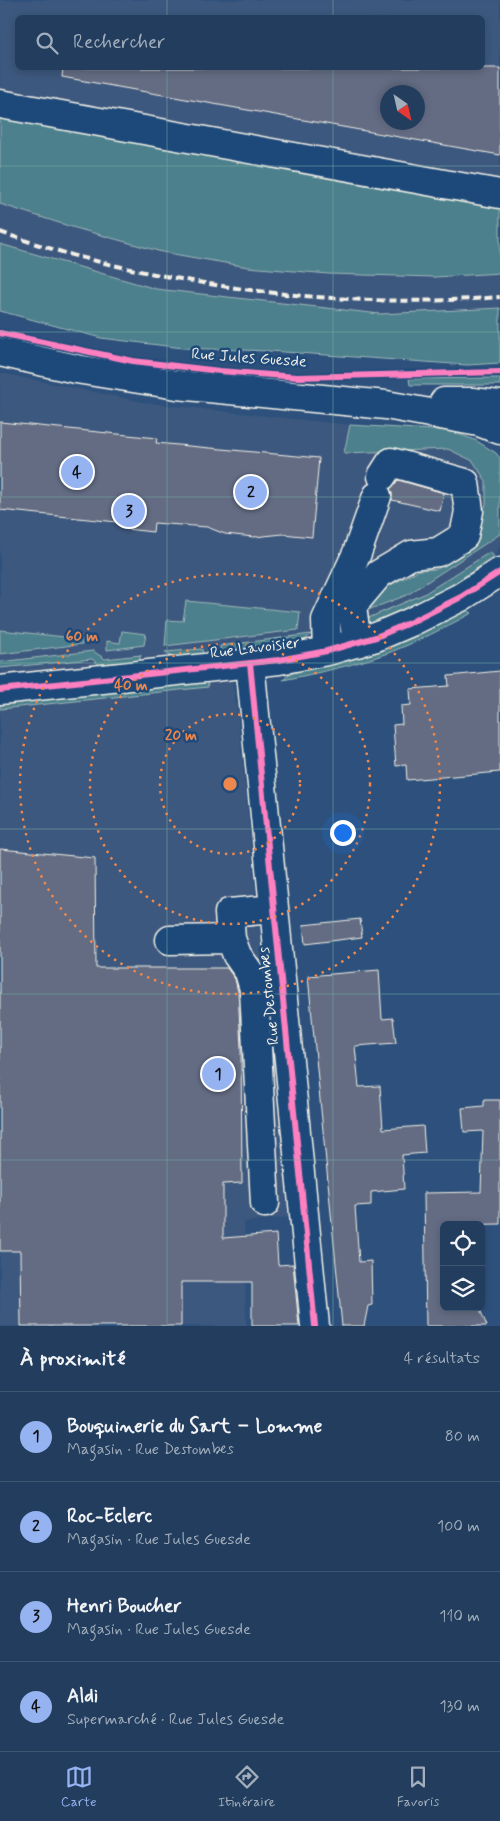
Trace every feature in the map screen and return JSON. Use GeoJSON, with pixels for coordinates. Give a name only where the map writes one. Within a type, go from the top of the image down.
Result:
{"type":"FeatureCollection","features":[{"type":"Feature","properties":{"kind":"street"},"geometry":{"type":"LineString","coordinates":[[0,104],[500,194]]}},
{"type":"Feature","properties":{"kind":"street","name":"Rue Jules Guesde"},"geometry":{"type":"LineString","coordinates":[[0,352],[76,369],[177,385],[386,405],[479,422],[500,430]]}},
{"type":"Feature","properties":{"kind":"street","name":"Rue Jules Guesde"},"geometry":{"type":"LineString","coordinates":[[386,405],[453,402],[500,405]]}},
{"type":"Feature","properties":{"kind":"street"},"geometry":{"type":"LineString","coordinates":[[327,651],[326,620],[358,554],[380,486],[391,462],[465,483],[469,511],[464,536],[438,552],[412,555],[379,574],[352,606],[357,643]]}},
{"type":"Feature","properties":{"kind":"street","name":"Rue Lavoisier"},"geometry":{"type":"LineString","coordinates":[[0,690],[250,663],[327,651],[357,643],[428,614],[461,597],[499,572]]}},
{"type":"Feature","properties":{"kind":"street","name":"Rue Destombes"},"geometry":{"type":"LineString","coordinates":[[250,663],[315,1326]]}},
{"type":"Feature","properties":{"kind":"street"},"geometry":{"type":"LineString","coordinates":[[265,1203],[254,989],[249,972],[237,955],[232,939],[229,913],[274,909]]}},
{"type":"Feature","properties":{"kind":"street"},"geometry":{"type":"LineString","coordinates":[[170,940],[232,939]]}},
{"type":"Feature","properties":{"kind":"shaded area"},"geometry":{"type":"Polygon","coordinates":[[[0,0],[500,0],[500,352],[270,351],[183,348],[101,338],[0,311],[0,0]]]}},
{"type":"Feature","properties":{"kind":"shaded area"},"geometry":{"type":"Polygon","coordinates":[[[0,373],[147,403],[350,425],[450,431],[475,440],[496,453],[500,458],[500,546],[494,557],[369,626],[302,643],[228,653],[238,716],[288,1217],[244,1222],[246,1326],[0,1326],[0,373]]]}},
{"type":"Feature","properties":{"kind":"green space"},"geometry":{"type":"Polygon","coordinates":[[[0,114],[500,202],[500,273],[435,277],[329,274],[248,267],[162,252],[72,227],[0,204],[0,114]]]}},
{"type":"Feature","properties":{"kind":"green space"},"geometry":{"type":"Polygon","coordinates":[[[0,244],[156,289],[380,314],[500,308],[500,363],[467,365],[270,351],[183,348],[101,338],[0,311],[0,244]]]}},
{"type":"Feature","properties":{"kind":"green space"},"geometry":{"type":"Polygon","coordinates":[[[500,378],[500,385],[410,385],[409,379],[500,378]]]}},
{"type":"Feature","properties":{"kind":"green space"},"geometry":{"type":"Polygon","coordinates":[[[350,425],[450,431],[475,440],[496,453],[500,458],[500,534],[407,595],[368,610],[374,594],[419,570],[437,569],[470,549],[486,504],[486,481],[473,461],[448,449],[344,453],[350,425]]]}},
{"type":"Feature","properties":{"kind":"green space"},"geometry":{"type":"Polygon","coordinates":[[[490,552],[494,557],[433,597],[369,626],[366,619],[424,594],[490,552]]]}},
{"type":"Feature","properties":{"kind":"green space"},"geometry":{"type":"Polygon","coordinates":[[[186,601],[300,612],[298,630],[165,646],[167,620],[183,621],[186,601]]]}},
{"type":"Feature","properties":{"kind":"green space"},"geometry":{"type":"Polygon","coordinates":[[[465,609],[472,613],[388,653],[336,668],[283,680],[305,668],[322,662],[406,638],[436,625],[465,609]]]}},
{"type":"Feature","properties":{"kind":"green space"},"geometry":{"type":"Polygon","coordinates":[[[0,630],[83,639],[82,644],[0,654],[0,630]]]}},
{"type":"Feature","properties":{"kind":"green space"},"geometry":{"type":"Polygon","coordinates":[[[122,631],[146,634],[144,645],[107,650],[107,641],[120,643],[122,631]]]}},
{"type":"Feature","properties":{"kind":"green space"},"geometry":{"type":"Polygon","coordinates":[[[311,634],[302,643],[221,653],[220,646],[311,634]]]}},
{"type":"Feature","properties":{"kind":"green space"},"geometry":{"type":"Polygon","coordinates":[[[202,649],[203,656],[174,659],[165,652],[202,649]]]}},
{"type":"Feature","properties":{"kind":"green space"},"geometry":{"type":"Polygon","coordinates":[[[93,651],[105,659],[141,655],[138,663],[101,666],[92,659],[0,668],[0,662],[93,651]]]}},
{"type":"Feature","properties":{"kind":"green space"},"geometry":{"type":"Polygon","coordinates":[[[207,680],[208,687],[0,709],[0,702],[207,680]]]}},
{"type":"Feature","properties":{"kind":"building"},"geometry":{"type":"Polygon","coordinates":[[[485,68],[500,68],[500,155],[62,77],[63,70],[485,70],[485,68]]]}},
{"type":"Feature","properties":{"kind":"building"},"geometry":{"type":"Polygon","coordinates":[[[0,422],[157,438],[156,443],[319,458],[312,537],[283,534],[254,537],[225,534],[207,527],[154,523],[153,532],[126,529],[127,523],[0,510],[0,422]]]}},
{"type":"Feature","properties":{"kind":"building"},"geometry":{"type":"Polygon","coordinates":[[[398,480],[444,493],[440,511],[392,500],[390,489],[398,480]]]}},
{"type":"Feature","properties":{"kind":"building"},"geometry":{"type":"Polygon","coordinates":[[[500,671],[500,772],[407,780],[406,765],[396,766],[393,725],[402,724],[401,706],[411,705],[410,689],[449,686],[448,676],[500,671]]]}},
{"type":"Feature","properties":{"kind":"building"},"geometry":{"type":"Polygon","coordinates":[[[0,849],[95,858],[96,968],[227,968],[235,979],[238,992],[241,1047],[242,1183],[223,1184],[223,1238],[276,1234],[278,1265],[293,1264],[299,1326],[252,1326],[252,1282],[181,1282],[181,1326],[21,1326],[20,1251],[0,1251],[0,849]]]}},
{"type":"Feature","properties":{"kind":"building"},"geometry":{"type":"Polygon","coordinates":[[[360,919],[362,937],[305,944],[303,925],[360,919]]]}},
{"type":"Feature","properties":{"kind":"building"},"geometry":{"type":"Polygon","coordinates":[[[379,970],[382,1019],[393,1018],[396,1043],[355,1046],[359,1087],[380,1086],[383,1129],[423,1126],[425,1153],[402,1155],[404,1189],[371,1192],[371,1205],[355,1206],[359,1262],[371,1261],[372,1305],[368,1306],[364,1326],[342,1326],[308,976],[379,970]]]}},
{"type":"Feature","properties":{"kind":"building"},"geometry":{"type":"Polygon","coordinates":[[[484,1100],[500,1100],[500,1224],[485,1224],[485,1221],[440,1221],[440,1311],[481,1311],[487,1326],[426,1326],[424,1193],[481,1192],[483,1131],[464,1132],[462,1108],[484,1106],[484,1100]]]}},
{"type":"Feature","properties":{"kind":"railway"},"geometry":{"type":"LineString","coordinates":[[0,232],[72,255],[124,268],[231,287],[284,294],[392,301],[500,297]]}},
{"type":"Feature","properties":{"kind":"cycle path"},"geometry":{"type":"LineString","coordinates":[[0,333],[133,361],[220,371],[297,377],[500,372]]}},
{"type":"Feature","properties":{"kind":"cycle path"},"geometry":{"type":"LineString","coordinates":[[0,690],[279,660],[327,651],[376,637],[411,622],[461,597],[500,572]]}},
{"type":"Feature","properties":{"kind":"cycle path"},"geometry":{"type":"LineString","coordinates":[[250,663],[315,1326]]}},
{"type":"Feature","properties":{"kind":"place","name":"Aldi"},"geometry":{"type":"Point","coordinates":[77,472]}},
{"type":"Feature","properties":{"kind":"place","name":"Roc-Eclerc"},"geometry":{"type":"Point","coordinates":[251,492]}},
{"type":"Feature","properties":{"kind":"place","name":"Henri Boucher"},"geometry":{"type":"Point","coordinates":[129,511]}},
{"type":"Feature","properties":{"kind":"place","name":"Bouquinerie du Sart – Lomme"},"geometry":{"type":"Point","coordinates":[218,1074]}}]}
